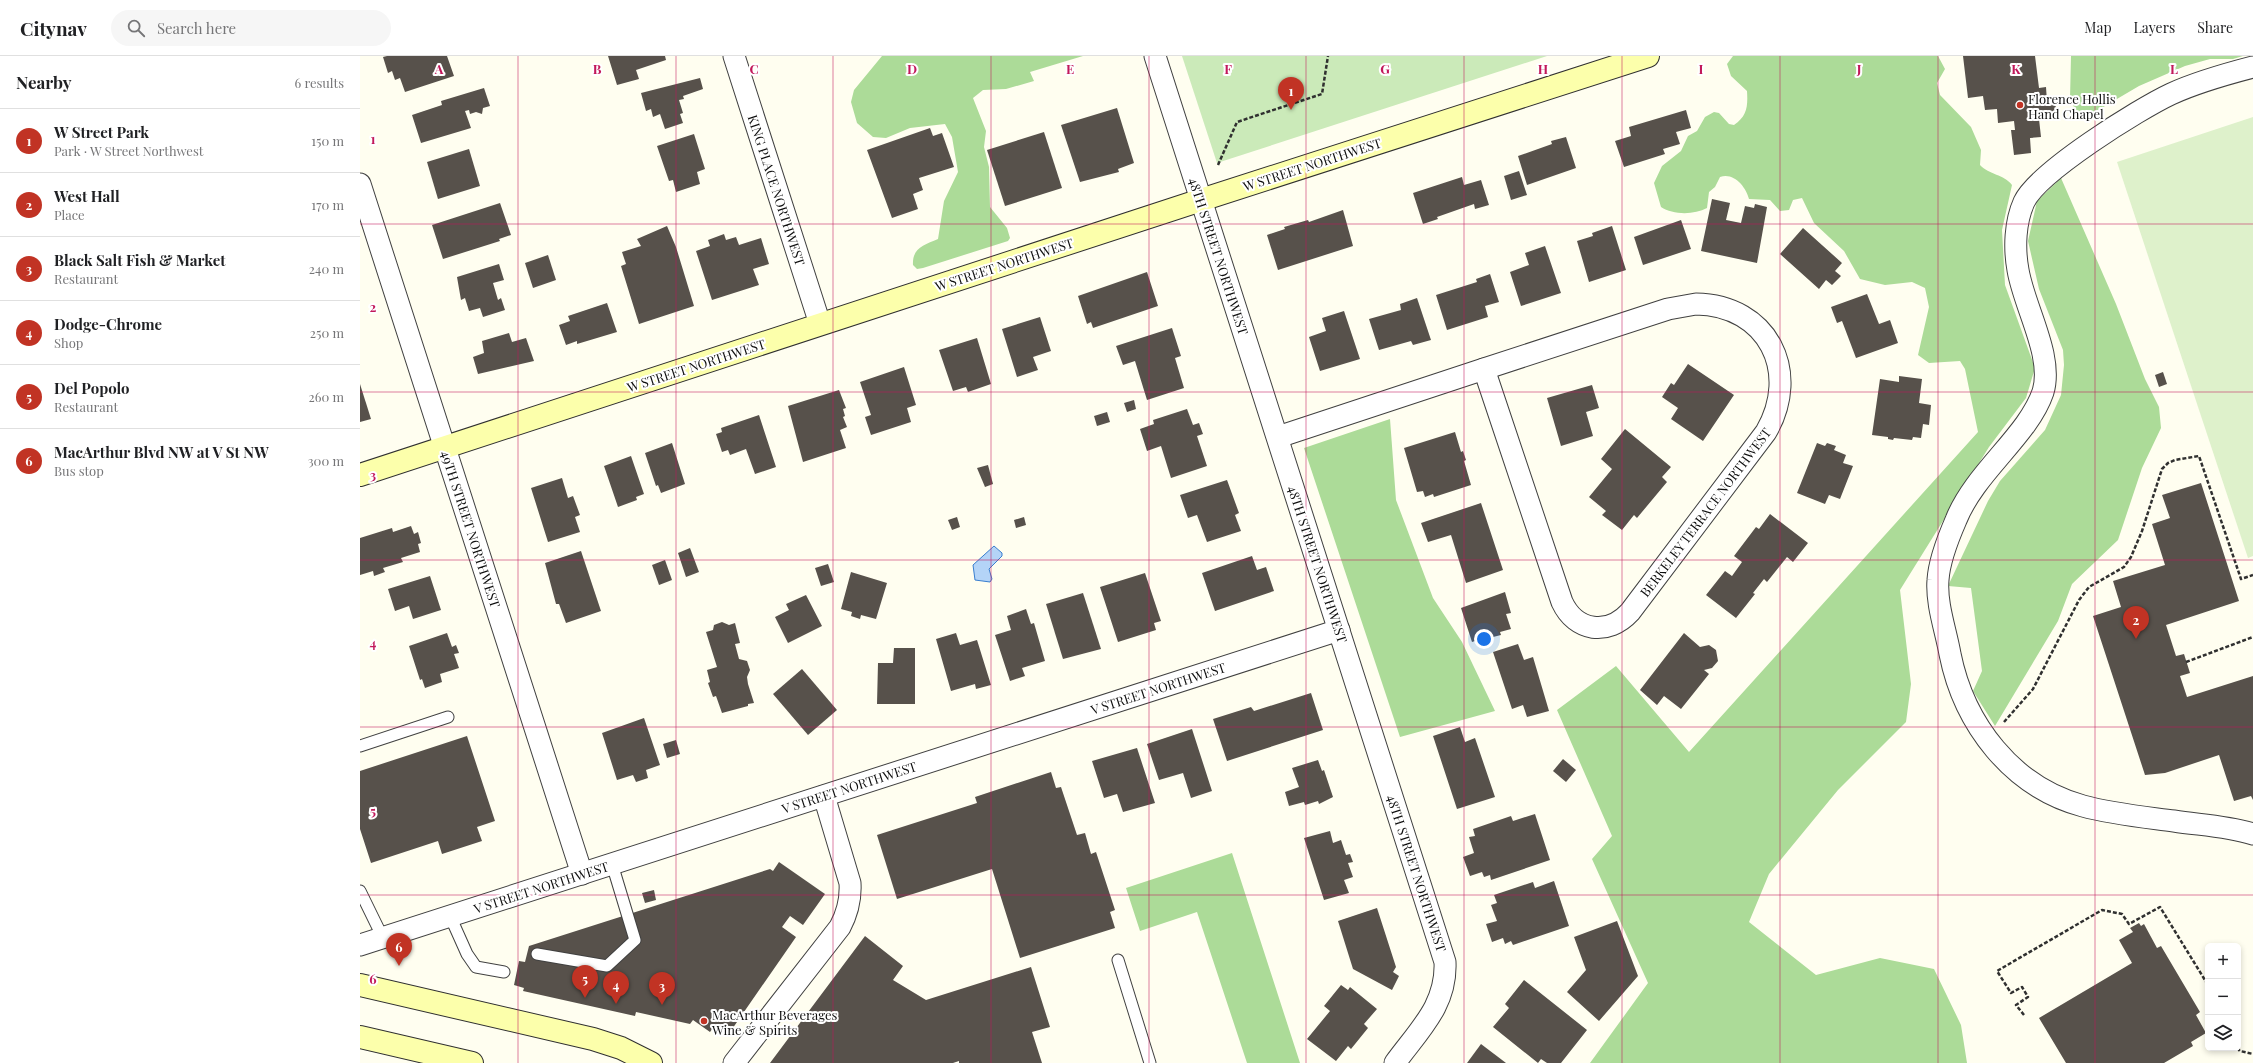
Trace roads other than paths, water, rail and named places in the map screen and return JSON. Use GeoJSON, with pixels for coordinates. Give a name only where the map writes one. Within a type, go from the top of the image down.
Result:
{"type":"FeatureCollection","features":[{"type":"Feature","properties":{"kind":"street","name":"KING PLACE NORTHWEST"},"geometry":{"type":"LineString","coordinates":[[734,56],[820,324]]}},
{"type":"Feature","properties":{"kind":"street","name":"48TH STREET NORTHWEST"},"geometry":{"type":"LineString","coordinates":[[1155,56],[1445,962],[1444,989],[1438,1004],[1395,1063]]}},
{"type":"Feature","properties":{"kind":"street","name":"W STREET NORTHWEST"},"geometry":{"type":"LineString","coordinates":[[360,475],[1201,200],[1648,56]]}},
{"type":"Feature","properties":{"kind":"street"},"geometry":{"type":"LineString","coordinates":[[2253,67],[2197,84],[2153,104],[2045,176],[2025,200],[2016,232],[2018,269],[2028,309],[2044,358],[2046,372],[2043,391],[2034,411],[1966,498],[1956,519],[1938,579],[1938,594],[1953,669],[1962,695],[1984,736],[2008,763],[2051,794],[2081,806],[2110,812],[2253,834]]}},
{"type":"Feature","properties":{"kind":"street","name":"49TH STREET NORTHWEST"},"geometry":{"type":"LineString","coordinates":[[360,184],[582,874]]}},
{"type":"Feature","properties":{"kind":"street","name":"BERKELEY TERRACE NORTHWEST"},"geometry":{"type":"LineString","coordinates":[[1278,437],[1484,369],[1668,309],[1705,304],[1717,306],[1739,314],[1758,328],[1773,349],[1780,374],[1781,387],[1777,411],[1766,432],[1630,612],[1617,623],[1609,627],[1592,629],[1571,616],[1562,602],[1484,369]]}},
{"type":"Feature","properties":{"kind":"street","name":"V STREET NORTHWEST"},"geometry":{"type":"LineString","coordinates":[[360,945],[1339,630]]}},
{"type":"Feature","properties":{"kind":"street"},"geometry":{"type":"LineString","coordinates":[[734,1063],[840,927],[846,917],[851,894],[850,882],[824,796]]}},
{"type":"Feature","properties":{"kind":"street"},"geometry":{"type":"LineString","coordinates":[[360,984],[593,1039],[621,1048],[651,1063]]}},
{"type":"Feature","properties":{"kind":"street"},"geometry":{"type":"LineString","coordinates":[[360,1037],[472,1063]]}},
{"type":"Feature","properties":{"kind":"lane"},"geometry":{"type":"LineString","coordinates":[[360,746],[448,717]]}},
{"type":"Feature","properties":{"kind":"lane"},"geometry":{"type":"LineString","coordinates":[[537,954],[607,966],[634,940],[612,864]]}},
{"type":"Feature","properties":{"kind":"lane"},"geometry":{"type":"LineString","coordinates":[[360,891],[383,938]]}},
{"type":"Feature","properties":{"kind":"lane"},"geometry":{"type":"LineString","coordinates":[[450,916],[467,954],[476,967],[504,972]]}},
{"type":"Feature","properties":{"kind":"lane"},"geometry":{"type":"LineString","coordinates":[[1118,960],[1150,1063]]}},
{"type":"Feature","properties":{"kind":"water"},"geometry":{"type":"Polygon","coordinates":[[[994,546],[1002,553],[1002,556],[989,569],[992,579],[990,582],[975,580],[973,565],[994,546]]]}},
{"type":"Feature","properties":{"kind":"place","name":"Florence Hollis Hand Chapel"},"geometry":{"type":"Point","coordinates":[2020,105]}},
{"type":"Feature","properties":{"kind":"place","name":"W Street Park"},"geometry":{"type":"Point","coordinates":[1291,110]}},
{"type":"Feature","properties":{"kind":"place","name":"West Hall"},"geometry":{"type":"Point","coordinates":[2136,639]}},
{"type":"Feature","properties":{"kind":"place","name":"MacArthur Blvd NW at V St NW"},"geometry":{"type":"Point","coordinates":[399,966]}},
{"type":"Feature","properties":{"kind":"place","name":"Del Popolo"},"geometry":{"type":"Point","coordinates":[585,998]}},
{"type":"Feature","properties":{"kind":"place","name":"Dodge-Chrome"},"geometry":{"type":"Point","coordinates":[616,1004]}},
{"type":"Feature","properties":{"kind":"place","name":"Black Salt Fish & Market"},"geometry":{"type":"Point","coordinates":[662,1005]}},
{"type":"Feature","properties":{"kind":"place","name":"MacArthur Beverages Wine & Spirits"},"geometry":{"type":"Point","coordinates":[704,1021]}}]}
